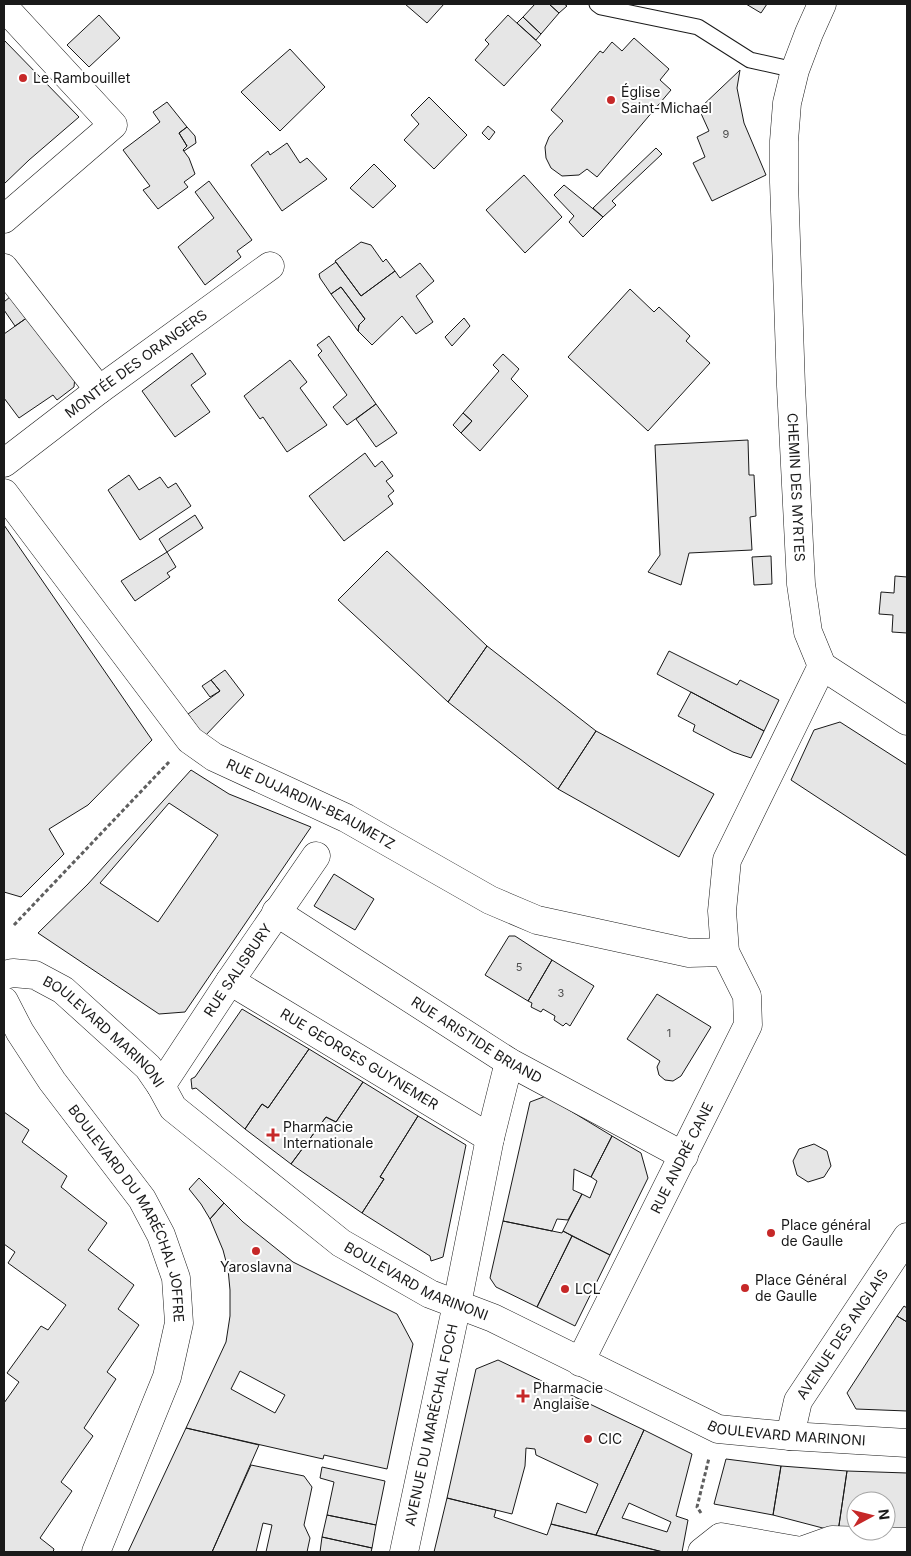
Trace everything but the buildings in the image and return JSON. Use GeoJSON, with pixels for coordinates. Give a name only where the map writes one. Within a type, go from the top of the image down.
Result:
{"type":"FeatureCollection","features":[{"type":"Feature","properties":{"kind":"street","name":"CHEMIN DES MYRTES"},"geometry":{"type":"LineString","coordinates":[[822,4],[795,70],[787,103],[784,149],[792,396],[801,584],[808,632],[822,666]]}},
{"type":"Feature","properties":{"kind":"street"},"geometry":{"type":"LineString","coordinates":[[4,8],[113,125],[4,219]]}},
{"type":"Feature","properties":{"kind":"street","name":"MONTÉE DES ORANGERS"},"geometry":{"type":"LineString","coordinates":[[4,463],[99,390],[270,266]]}},
{"type":"Feature","properties":{"kind":"street"},"geometry":{"type":"LineString","coordinates":[[4,268],[99,390]]}},
{"type":"Feature","properties":{"kind":"street","name":"RUE DUJARDIN-BEAUMETZ"},"geometry":{"type":"LineString","coordinates":[[4,493],[190,740],[214,758],[346,818],[490,900],[538,920],[689,953],[725,952]]}},
{"type":"Feature","properties":{"kind":"street"},"geometry":{"type":"LineString","coordinates":[[725,952],[722,911],[727,860],[822,666],[907,721]]}},
{"type":"Feature","properties":{"kind":"street","name":"RUE SALISBURY"},"geometry":{"type":"LineString","coordinates":[[161,1086],[276,912],[316,856]]}},
{"type":"Feature","properties":{"kind":"street","name":"RUE ARISTIDE BRIAND"},"geometry":{"type":"LineString","coordinates":[[276,912],[509,1062],[684,1156]]}},
{"type":"Feature","properties":{"kind":"street","name":"RUE ANDRÉ CANE"},"geometry":{"type":"LineString","coordinates":[[580,1362],[748,1024],[747,996],[725,952]]}},
{"type":"Feature","properties":{"kind":"street","name":"BOULEVARD MARINONI"},"geometry":{"type":"LineString","coordinates":[[4,975],[13,973],[35,975],[63,990],[148,1067],[173,1108],[341,1243],[430,1294],[493,1318],[718,1429],[790,1436],[907,1443]]}},
{"type":"Feature","properties":{"kind":"street","name":"RUE GEORGES GUYNEMER"},"geometry":{"type":"LineString","coordinates":[[230,981],[490,1138]]}},
{"type":"Feature","properties":{"kind":"street","name":"BOULEVARD DU MARÉCHAL JOFFRE"},"geometry":{"type":"LineString","coordinates":[[4,1001],[20,1032],[52,1081],[142,1199],[161,1235],[176,1278],[179,1323],[166,1377],[96,1552]]}},
{"type":"Feature","properties":{"kind":"street","name":"AVENUE DU MARÉCHAL FOCH"},"geometry":{"type":"LineString","coordinates":[[404,1552],[490,1138],[509,1062]]}},
{"type":"Feature","properties":{"kind":"street","name":"AVENUE DES ANGLAIS"},"geometry":{"type":"LineString","coordinates":[[790,1436],[798,1401],[907,1238]]}},
{"type":"Feature","properties":{"kind":"street"},"geometry":{"type":"LineString","coordinates":[[702,1552],[721,1537],[801,1551],[832,1540],[907,1542]]}},
{"type":"Feature","properties":{"kind":"lane"},"geometry":{"type":"LineString","coordinates":[[597,4],[601,7],[698,27],[750,60],[795,70]]}},
{"type":"Feature","properties":{"kind":"path"},"geometry":{"type":"LineString","coordinates":[[14,925],[190,740]]}},
{"type":"Feature","properties":{"kind":"path"},"geometry":{"type":"LineString","coordinates":[[696,1507],[710,1456]]}},
{"type":"Feature","properties":{"kind":"place","name":"Le Rambouillet"},"geometry":{"type":"Point","coordinates":[23,78]}},
{"type":"Feature","properties":{"kind":"place","name":"Église Saint-Michael"},"geometry":{"type":"Point","coordinates":[611,100]}},
{"type":"Feature","properties":{"kind":"place","name":"Pharmacie Internationale"},"geometry":{"type":"Point","coordinates":[273,1135]}},
{"type":"Feature","properties":{"kind":"place","name":"Place général de Gaulle"},"geometry":{"type":"Point","coordinates":[771,1233]}},
{"type":"Feature","properties":{"kind":"place","name":"Yaroslavna"},"geometry":{"type":"Point","coordinates":[256,1251]}},
{"type":"Feature","properties":{"kind":"place","name":"Place Général de Gaulle"},"geometry":{"type":"Point","coordinates":[745,1288]}},
{"type":"Feature","properties":{"kind":"place","name":"LCL"},"geometry":{"type":"Point","coordinates":[565,1289]}},
{"type":"Feature","properties":{"kind":"place","name":"Pharmacie Anglaise"},"geometry":{"type":"Point","coordinates":[523,1396]}},
{"type":"Feature","properties":{"kind":"place","name":"CIC"},"geometry":{"type":"Point","coordinates":[588,1439]}}]}
